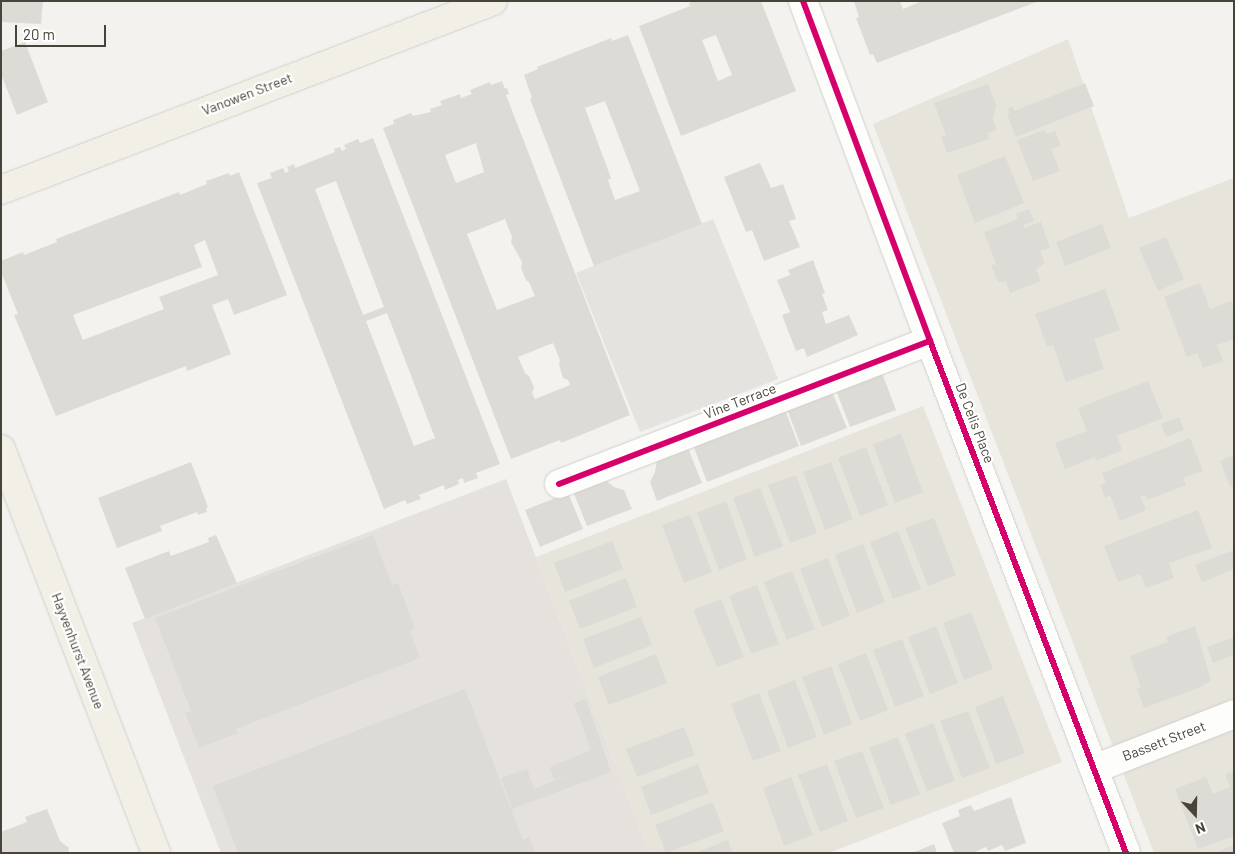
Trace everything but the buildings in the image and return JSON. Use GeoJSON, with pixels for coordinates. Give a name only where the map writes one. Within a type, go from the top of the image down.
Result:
{"type":"FeatureCollection","features":[{"type":"Feature","properties":{"kind":"main road","name":"Vanowen Street"},"geometry":{"type":"LineString","coordinates":[[1,190],[493,1]]}},
{"type":"Feature","properties":{"kind":"main road","name":"Hayvenhurst Avenue"},"geometry":{"type":"LineString","coordinates":[[1,449],[156,853]]}},
{"type":"Feature","properties":{"kind":"street","name":"De Celis Place"},"geometry":{"type":"LineString","coordinates":[[803,1],[930,341],[1126,853]]}},
{"type":"Feature","properties":{"kind":"street","name":"Vine Terrace"},"geometry":{"type":"LineString","coordinates":[[559,484],[930,341]]}},
{"type":"Feature","properties":{"kind":"street","name":"Bassett Street"},"geometry":{"type":"LineString","coordinates":[[1094,769],[1234,714]]}},
{"type":"Feature","properties":{"kind":"shaded area"},"geometry":{"type":"Polygon","coordinates":[[[1068,39],[1129,218],[1234,178],[1234,853],[1154,853],[873,124],[1068,39]]]}},
{"type":"Feature","properties":{"kind":"shaded area"},"geometry":{"type":"Polygon","coordinates":[[[713,219],[778,379],[640,432],[576,273],[713,219]]]}},
{"type":"Feature","properties":{"kind":"shaded area"},"geometry":{"type":"Polygon","coordinates":[[[923,406],[1062,762],[829,853],[649,853],[536,557],[923,406]]]}},
{"type":"Feature","properties":{"kind":"shaded area"},"geometry":{"type":"Polygon","coordinates":[[[506,479],[649,853],[221,853],[132,623],[506,479]]]}},
{"type":"Feature","properties":{"kind":"cycle path"},"geometry":{"type":"LineString","coordinates":[[803,1],[930,341],[1126,853]]}},
{"type":"Feature","properties":{"kind":"cycle path"},"geometry":{"type":"LineString","coordinates":[[559,484],[930,341]]}}]}
